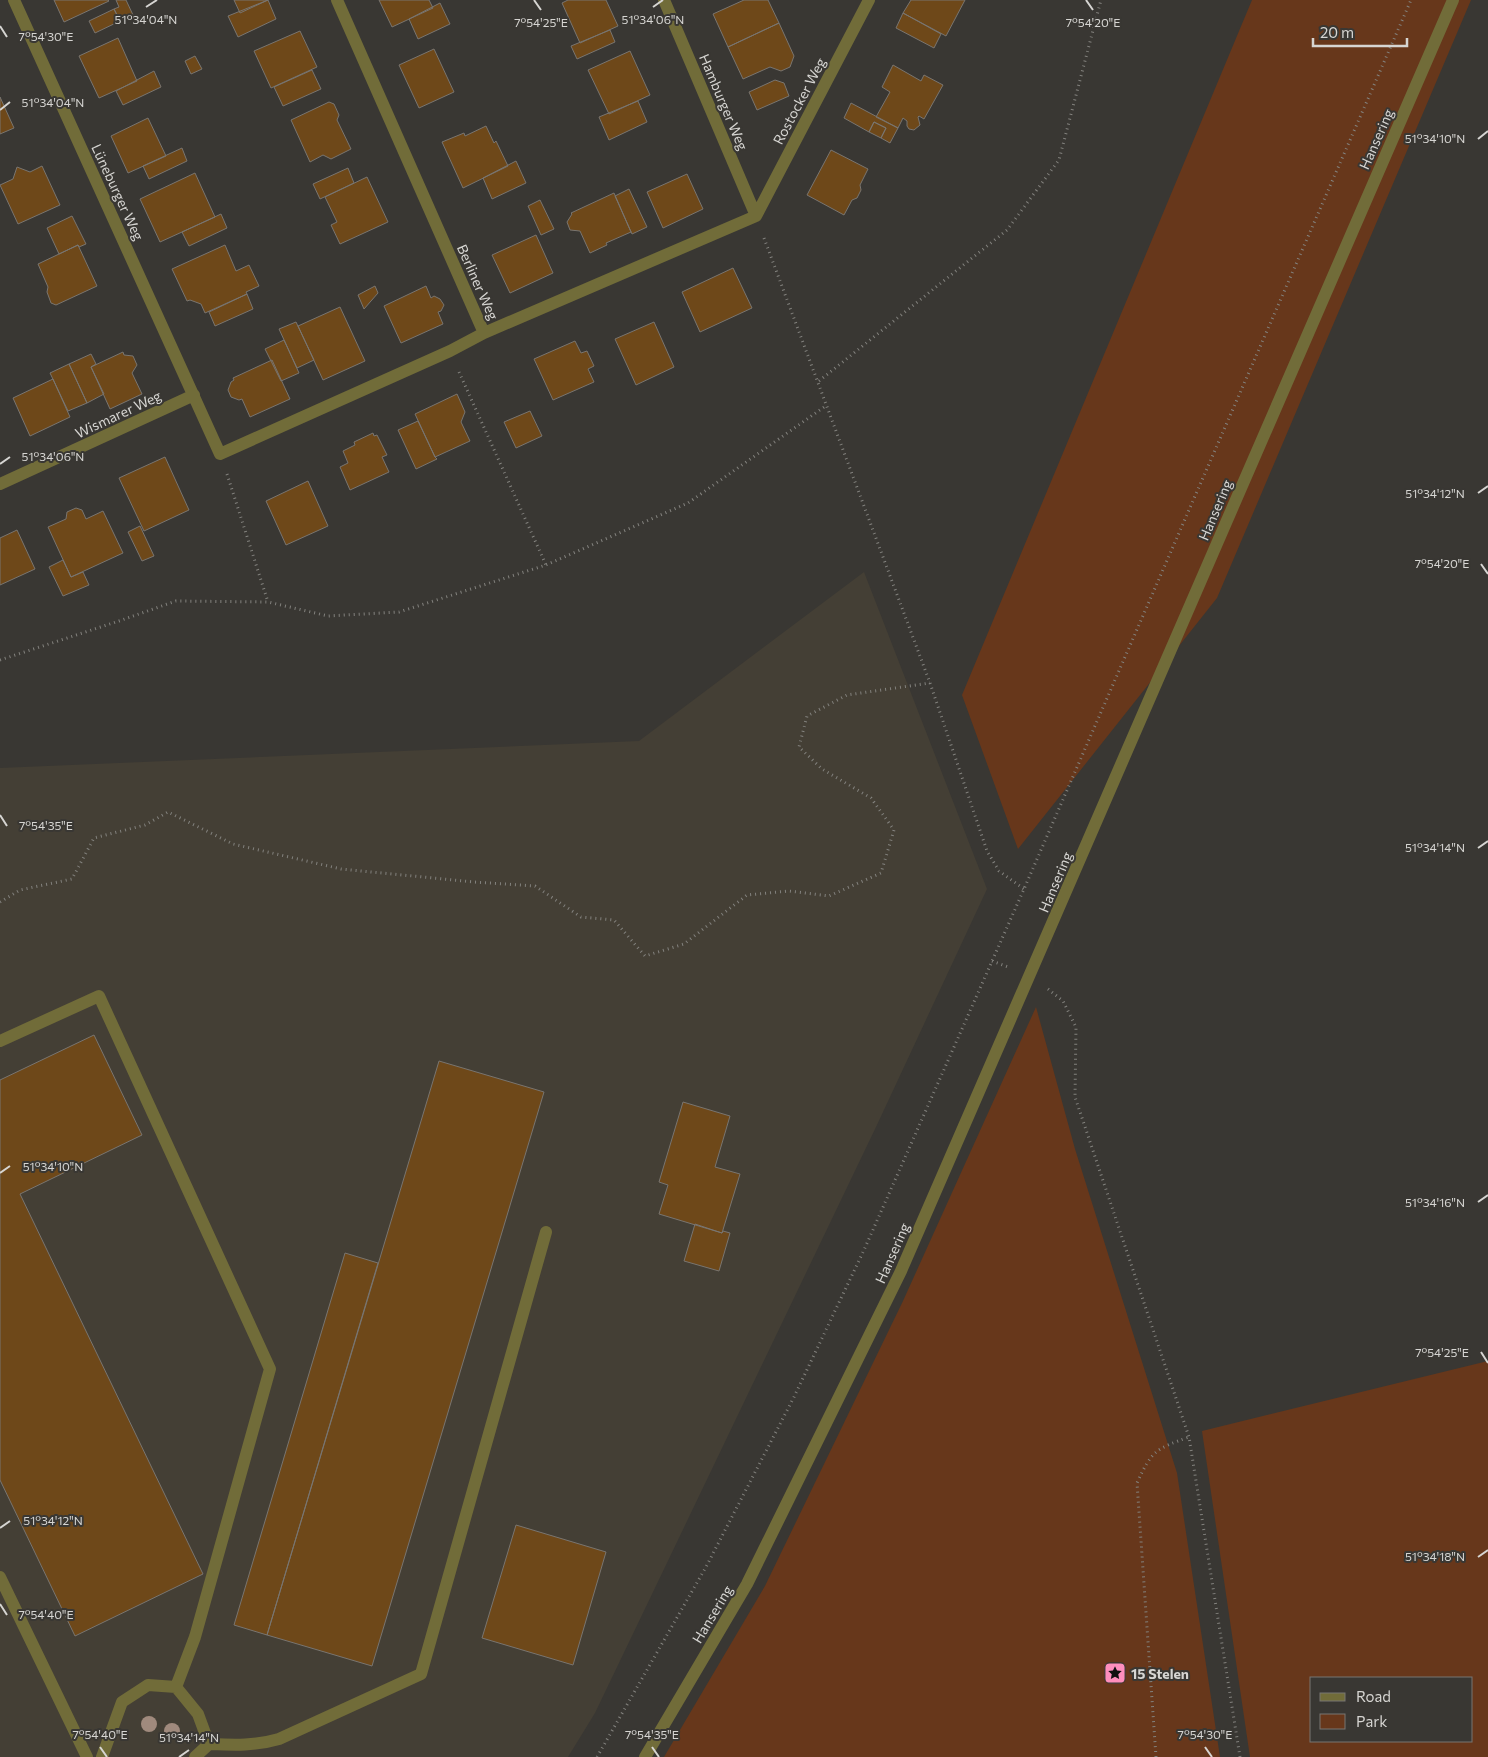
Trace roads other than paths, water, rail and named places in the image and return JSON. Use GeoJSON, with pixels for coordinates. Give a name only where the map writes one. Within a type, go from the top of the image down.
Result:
{"type":"FeatureCollection","features":[{"type":"Feature","properties":{"kind":"street","name":"Lüneburger Weg"},"geometry":{"type":"LineString","coordinates":[[14,0],[194,396]]}},
{"type":"Feature","properties":{"kind":"street","name":"Berliner Weg"},"geometry":{"type":"LineString","coordinates":[[337,0],[484,333],[756,216]]}},
{"type":"Feature","properties":{"kind":"street","name":"Hamburger Weg"},"geometry":{"type":"LineString","coordinates":[[664,0],[756,216]]}},
{"type":"Feature","properties":{"kind":"street","name":"Rostocker Weg"},"geometry":{"type":"LineString","coordinates":[[756,216],[869,0]]}},
{"type":"Feature","properties":{"kind":"street","name":"Hansering"},"geometry":{"type":"LineString","coordinates":[[645,1757],[751,1575],[901,1271],[1453,0]]}},
{"type":"Feature","properties":{"kind":"street"},"geometry":{"type":"LineString","coordinates":[[194,396],[220,454],[450,352],[484,333]]}},
{"type":"Feature","properties":{"kind":"street","name":"Wismarer Weg"},"geometry":{"type":"LineString","coordinates":[[0,484],[194,396]]}},
{"type":"Feature","properties":{"kind":"street"},"geometry":{"type":"LineString","coordinates":[[0,1041],[99,996],[270,1369],[195,1637],[176,1687]]}},
{"type":"Feature","properties":{"kind":"street"},"geometry":{"type":"LineString","coordinates":[[195,1757],[209,1744],[243,1746],[279,1739],[421,1674],[546,1232]]}},
{"type":"Feature","properties":{"kind":"street"},"geometry":{"type":"LineString","coordinates":[[0,1577],[87,1757]]}},
{"type":"Feature","properties":{"kind":"street"},"geometry":{"type":"LineString","coordinates":[[102,1757],[122,1702],[148,1685],[176,1687],[198,1714],[209,1744]]}},
{"type":"Feature","properties":{"kind":"place","name":"15 Stelen"},"geometry":{"type":"Point","coordinates":[1115,1673]}}]}
